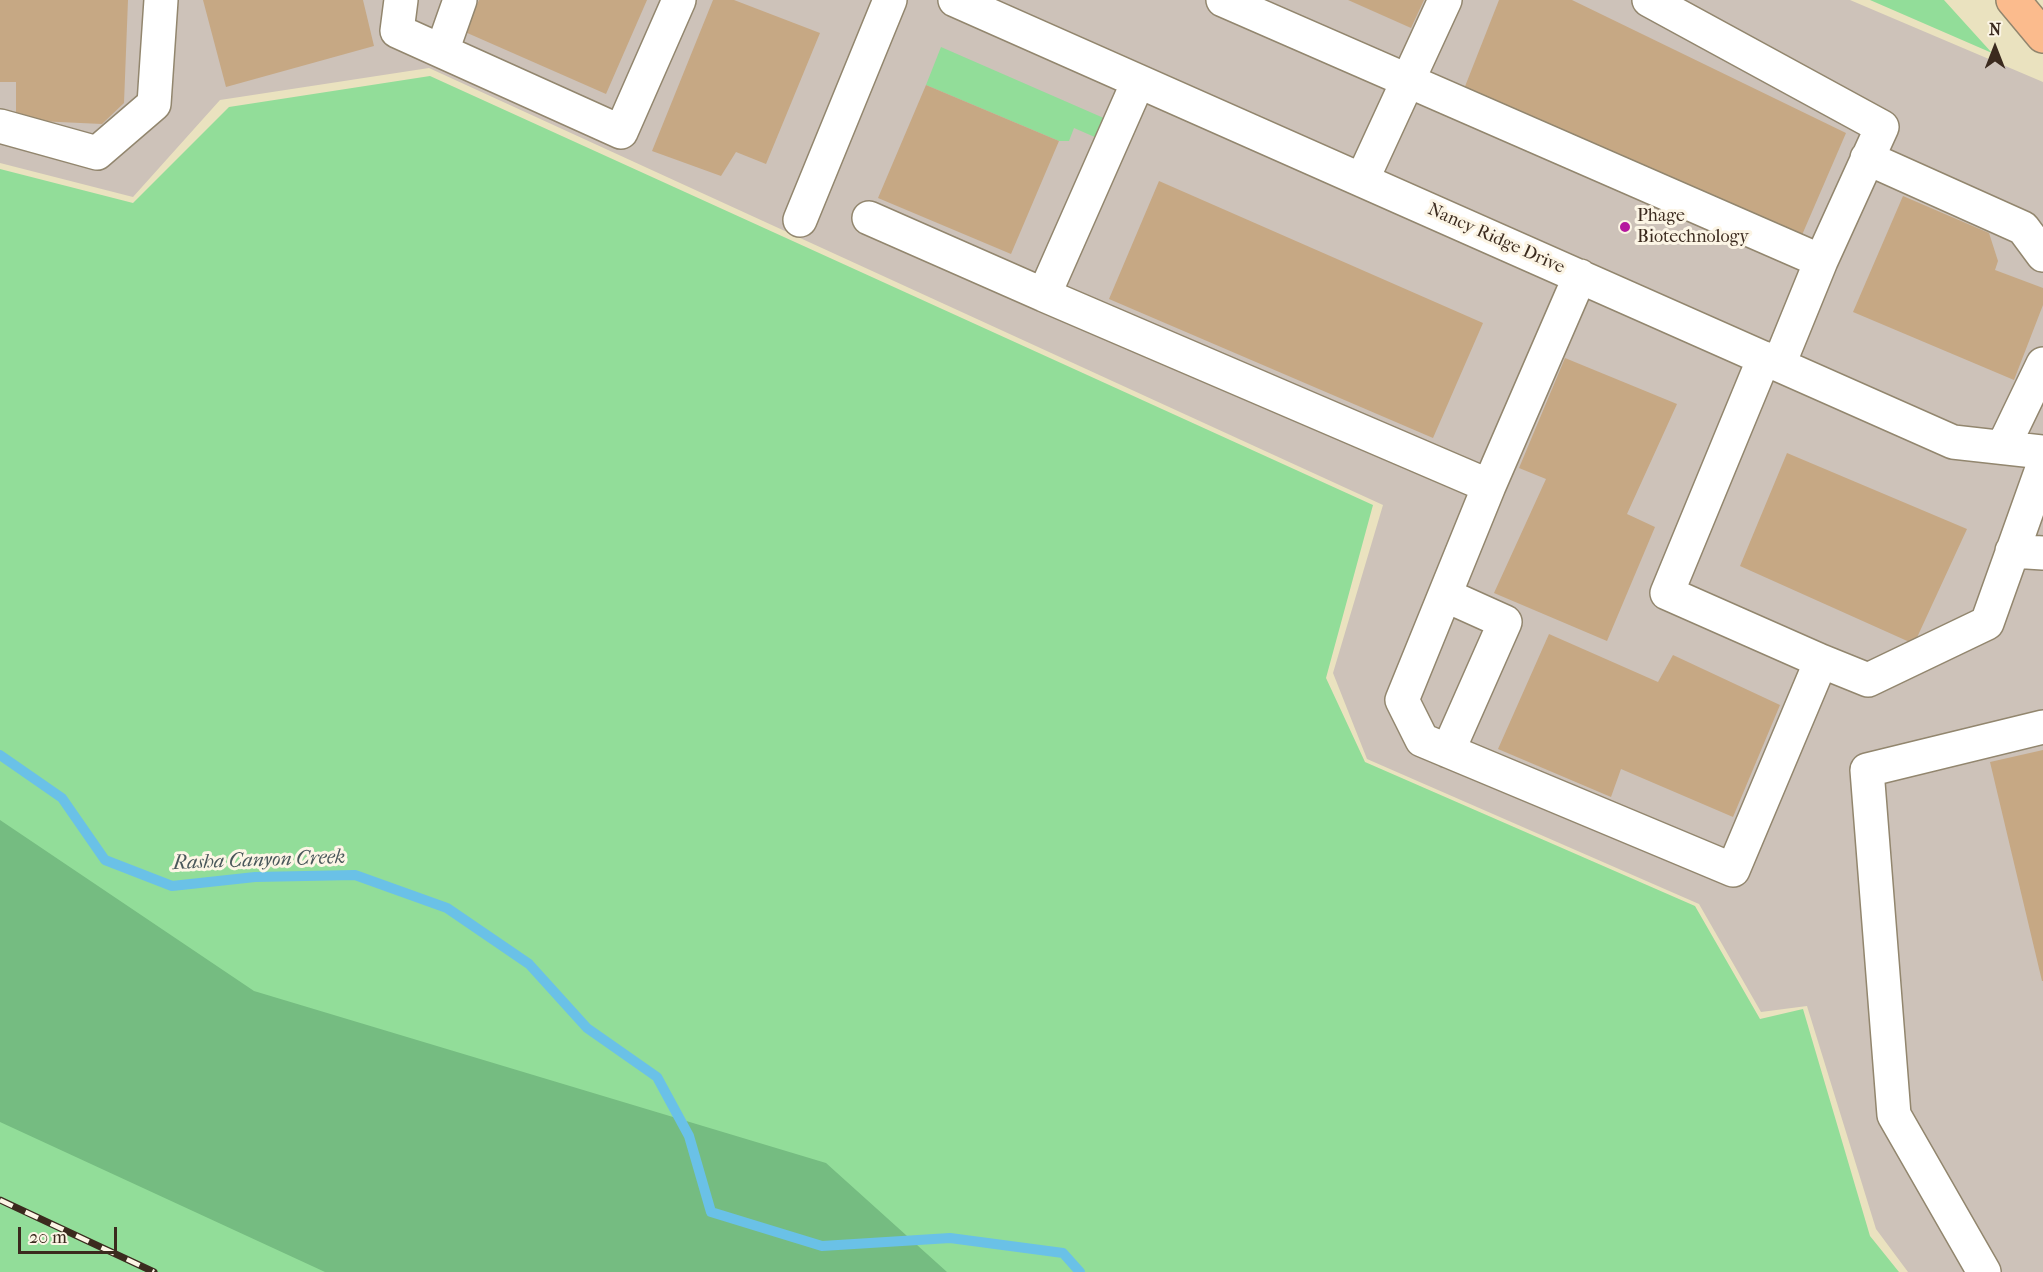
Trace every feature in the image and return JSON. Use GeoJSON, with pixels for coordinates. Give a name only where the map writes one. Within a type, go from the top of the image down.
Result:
{"type":"FeatureCollection","features":[{"type":"Feature","properties":{"kind":"main road"},"geometry":{"type":"LineString","coordinates":[[2013,0],[2043,36]]}},
{"type":"Feature","properties":{"kind":"street"},"geometry":{"type":"LineString","coordinates":[[0,126],[97,153],[154,104],[161,0]]}},
{"type":"Feature","properties":{"kind":"street"},"geometry":{"type":"LineString","coordinates":[[401,0],[397,31],[621,132],[679,0]]}},
{"type":"Feature","properties":{"kind":"street"},"geometry":{"type":"LineString","coordinates":[[442,51],[460,0]]}},
{"type":"Feature","properties":{"kind":"street"},"geometry":{"type":"LineString","coordinates":[[800,220],[890,0]]}},
{"type":"Feature","properties":{"kind":"street","name":"Nancy Ridge Drive"},"geometry":{"type":"LineString","coordinates":[[955,0],[1953,442],[2043,452]]}},
{"type":"Feature","properties":{"kind":"street"},"geometry":{"type":"LineString","coordinates":[[1223,0],[1821,261]]}},
{"type":"Feature","properties":{"kind":"street"},"geometry":{"type":"LineString","coordinates":[[1362,180],[1444,0]]}},
{"type":"Feature","properties":{"kind":"street"},"geometry":{"type":"LineString","coordinates":[[1649,0],[1882,127],[1821,261],[1771,361],[1667,594],[1821,662],[1868,680],[1987,623],[2028,552],[2043,466]]}},
{"type":"Feature","properties":{"kind":"street"},"geometry":{"type":"LineString","coordinates":[[1044,295],[1138,82]]}},
{"type":"Feature","properties":{"kind":"street"},"geometry":{"type":"LineString","coordinates":[[1867,158],[2023,228],[2043,255]]}},
{"type":"Feature","properties":{"kind":"street"},"geometry":{"type":"LineString","coordinates":[[869,218],[1489,486]]}},
{"type":"Feature","properties":{"kind":"street"},"geometry":{"type":"LineString","coordinates":[[1580,276],[1489,486],[1402,700],[1422,740],[1733,870],[1821,662]]}},
{"type":"Feature","properties":{"kind":"street"},"geometry":{"type":"LineString","coordinates":[[2003,447],[2043,363]]}},
{"type":"Feature","properties":{"kind":"street"},"geometry":{"type":"LineString","coordinates":[[1444,595],[1505,622],[1448,751]]}},
{"type":"Feature","properties":{"kind":"street"},"geometry":{"type":"LineString","coordinates":[[1984,1272],[1894,1115],[1867,770],[2043,727]]}},
{"type":"Feature","properties":{"kind":"shaded area"},"geometry":{"type":"Polygon","coordinates":[[[0,0],[1850,0],[2043,82],[2043,1272],[1908,1272],[1876,1229],[1807,1006],[1761,1012],[1699,904],[1367,759],[1333,673],[1383,505],[429,68],[220,100],[133,197],[0,163],[0,0]]]}},
{"type":"Feature","properties":{"kind":"green space"},"geometry":{"type":"Polygon","coordinates":[[[1870,0],[1944,0],[1992,53],[1870,0]]]}},
{"type":"Feature","properties":{"kind":"green space"},"geometry":{"type":"Polygon","coordinates":[[[941,47],[1106,119],[1097,138],[1074,128],[1069,141],[1059,141],[926,85],[941,47]]]}},
{"type":"Feature","properties":{"kind":"green space"},"geometry":{"type":"Polygon","coordinates":[[[430,76],[1373,505],[1326,678],[1365,762],[1695,906],[1760,1019],[1803,1009],[1870,1236],[1899,1272],[0,1272],[0,169],[133,203],[229,107],[430,76]]]}},
{"type":"Feature","properties":{"kind":"green space"},"geometry":{"type":"Polygon","coordinates":[[[0,820],[254,991],[826,1163],[947,1272],[325,1272],[0,1122],[0,820]]]}},
{"type":"Feature","properties":{"kind":"building"},"geometry":{"type":"Polygon","coordinates":[[[0,0],[128,0],[124,103],[102,124],[16,120],[16,82],[0,82],[0,0]]]}},
{"type":"Feature","properties":{"kind":"building"},"geometry":{"type":"Polygon","coordinates":[[[203,0],[363,0],[374,46],[226,87],[203,0]]]}},
{"type":"Feature","properties":{"kind":"building"},"geometry":{"type":"Polygon","coordinates":[[[479,0],[647,0],[606,94],[465,32],[479,0]]]}},
{"type":"Feature","properties":{"kind":"building"},"geometry":{"type":"Polygon","coordinates":[[[713,0],[734,0],[820,33],[766,164],[736,152],[721,176],[652,151],[713,0]]]}},
{"type":"Feature","properties":{"kind":"building"},"geometry":{"type":"Polygon","coordinates":[[[1348,0],[1424,0],[1411,28],[1348,0]]]}},
{"type":"Feature","properties":{"kind":"building"},"geometry":{"type":"Polygon","coordinates":[[[1499,0],[1572,0],[1846,133],[1802,235],[1464,89],[1499,0]]]}},
{"type":"Feature","properties":{"kind":"building"},"geometry":{"type":"Polygon","coordinates":[[[926,85],[1059,141],[1011,254],[878,198],[926,85]]]}},
{"type":"Feature","properties":{"kind":"building"},"geometry":{"type":"Polygon","coordinates":[[[1159,181],[1483,323],[1433,438],[1109,299],[1159,181]]]}},
{"type":"Feature","properties":{"kind":"building"},"geometry":{"type":"Polygon","coordinates":[[[1903,196],[1989,233],[1998,261],[1995,270],[2043,288],[2043,305],[2014,380],[1853,312],[1903,196]]]}},
{"type":"Feature","properties":{"kind":"building"},"geometry":{"type":"Polygon","coordinates":[[[1565,358],[1677,404],[1627,514],[1655,527],[1607,641],[1494,593],[1546,479],[1519,468],[1565,358]]]}},
{"type":"Feature","properties":{"kind":"building"},"geometry":{"type":"Polygon","coordinates":[[[1787,453],[1967,529],[1914,644],[1740,566],[1787,453]]]}},
{"type":"Feature","properties":{"kind":"building"},"geometry":{"type":"Polygon","coordinates":[[[1549,634],[1658,682],[1673,655],[1780,705],[1733,817],[1621,769],[1611,797],[1498,749],[1549,634]]]}},
{"type":"Feature","properties":{"kind":"building"},"geometry":{"type":"Polygon","coordinates":[[[2043,750],[2043,981],[2042,981],[1990,762],[2043,750]]]}},
{"type":"Feature","properties":{"kind":"waterway","name":"Rasha Canyon Creek"},"geometry":{"type":"LineString","coordinates":[[0,755],[62,798],[105,860],[172,886],[255,877],[355,875],[447,908],[529,964],[587,1028],[657,1077],[689,1136],[711,1212],[822,1246],[950,1238],[1063,1253],[1080,1272]]}},
{"type":"Feature","properties":{"kind":"railway"},"geometry":{"type":"LineString","coordinates":[[0,1200],[154,1272]]}},
{"type":"Feature","properties":{"kind":"place","name":"Phage Biotechnology"},"geometry":{"type":"Point","coordinates":[1625,227]}}]}
